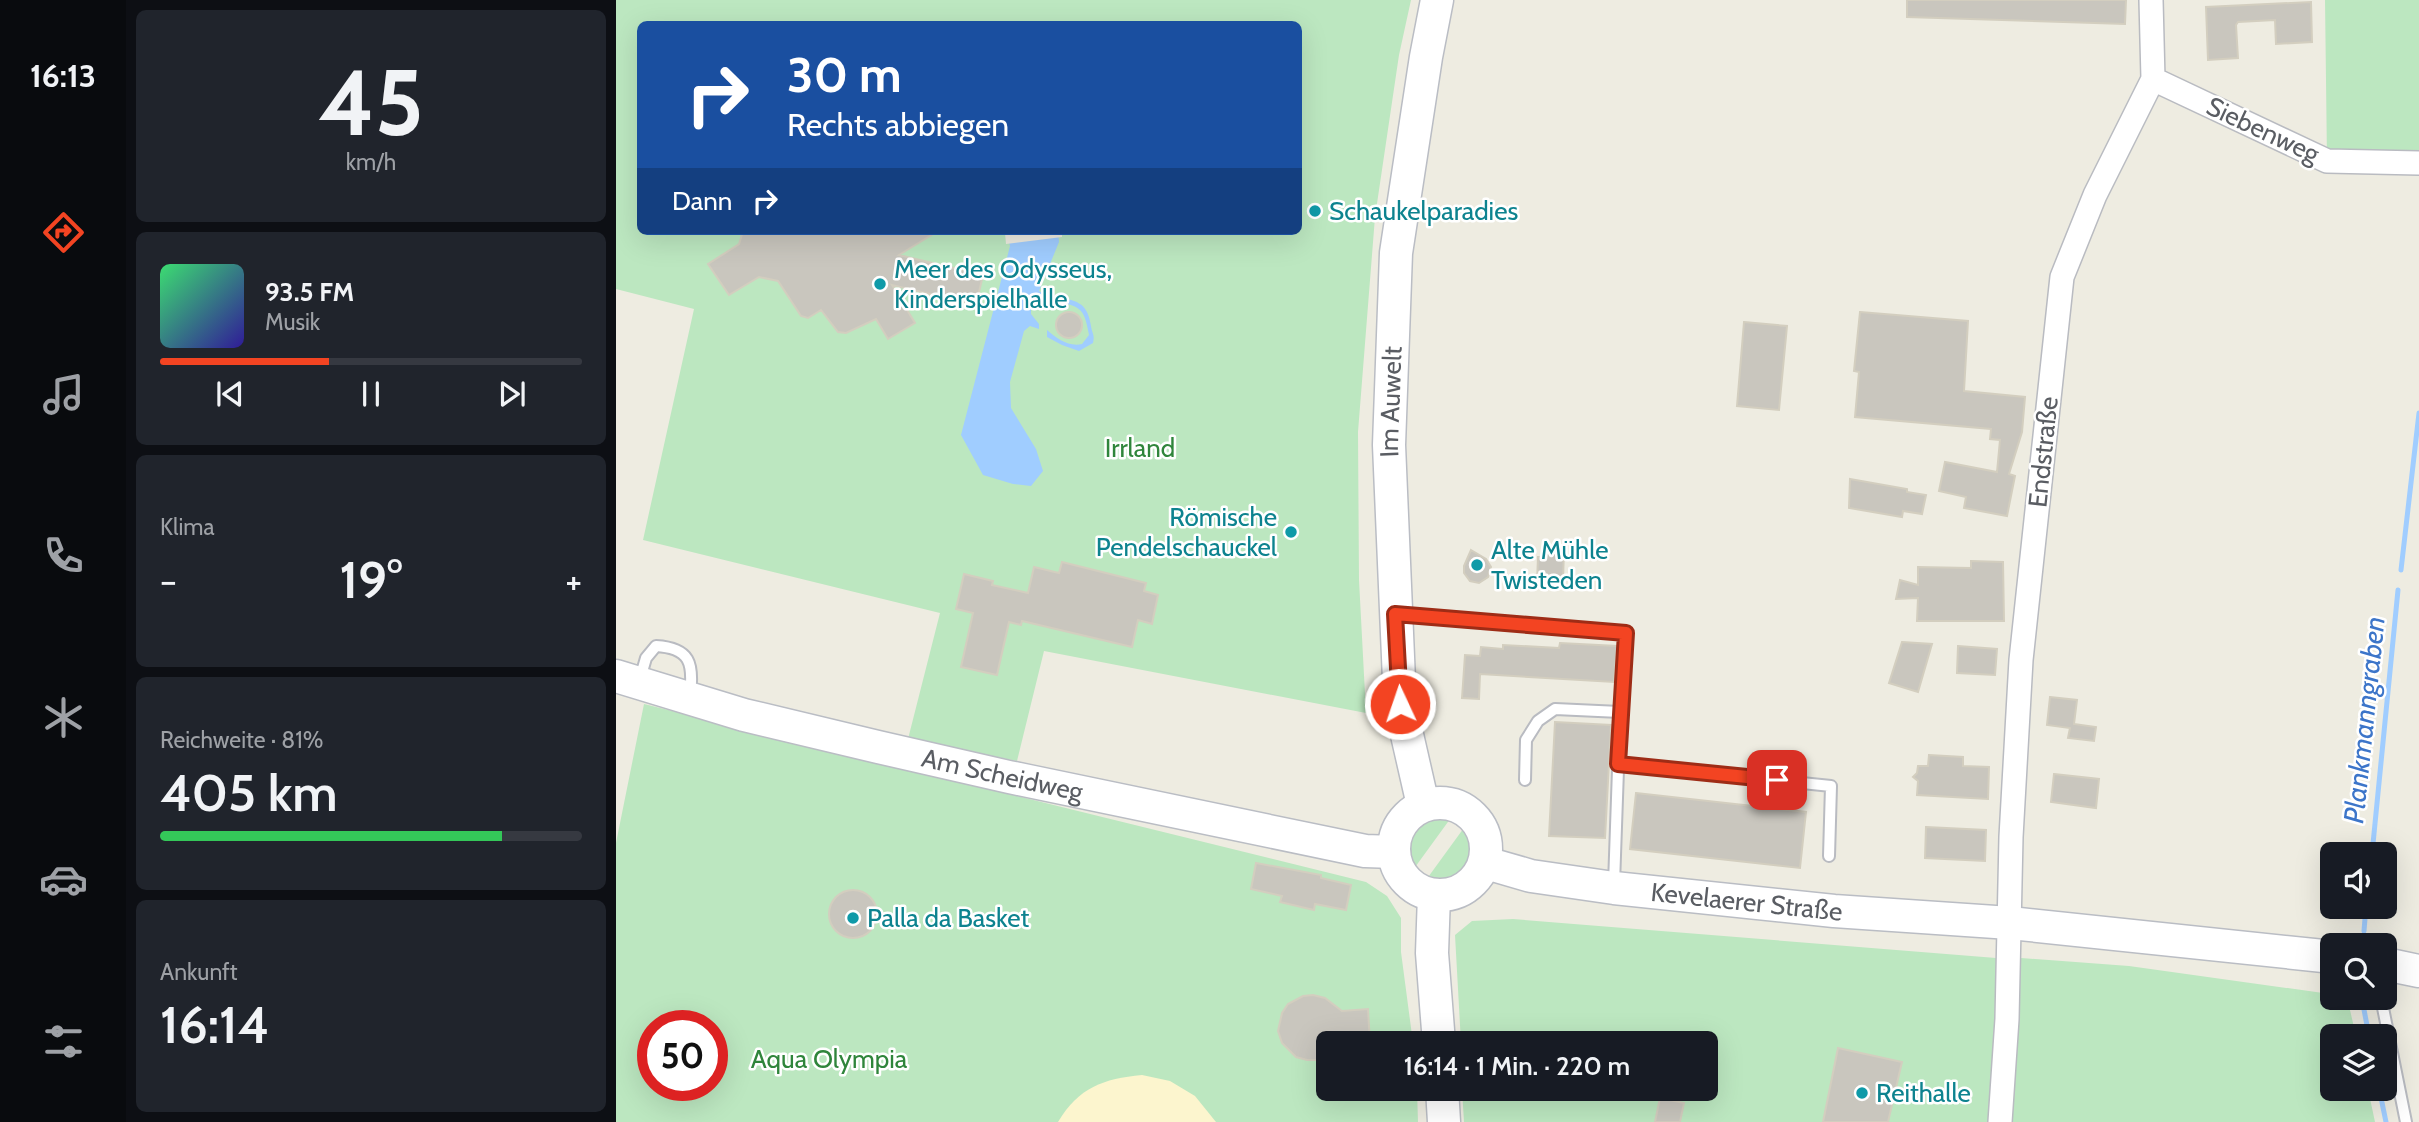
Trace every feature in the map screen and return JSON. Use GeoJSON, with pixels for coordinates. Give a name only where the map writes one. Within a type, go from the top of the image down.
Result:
{"type":"FeatureCollection","features":[{"type":"Feature","properties":{"kind":"street","name":"Im Auwelt"},"geometry":{"type":"LineString","coordinates":[[1423,805],[1400,704],[1389,445],[1396,253],[1437,0]]}},
{"type":"Feature","properties":{"kind":"street","name":"Endstraße"},"geometry":{"type":"LineString","coordinates":[[2010,923],[2011,837],[2021,660],[2062,277],[2095,195],[2153,79],[2151,0]]}},
{"type":"Feature","properties":{"kind":"street","name":"Siebenweg"},"geometry":{"type":"LineString","coordinates":[[2153,79],[2327,161],[2419,163]]}},
{"type":"Feature","properties":{"kind":"street","name":"Am Scheidweg"},"geometry":{"type":"LineString","coordinates":[[627,679],[744,715],[1009,777],[1365,851],[1394,852]]}},
{"type":"Feature","properties":{"kind":"street"},"geometry":{"type":"LineString","coordinates":[[1438,802],[1453,804],[1478,821],[1484,835],[1486,863],[1474,881],[1456,893],[1434,895],[1420,891],[1407,882],[1398,869],[1394,852],[1400,825],[1409,814],[1423,805],[1438,802]]}},
{"type":"Feature","properties":{"kind":"street","name":"Kevelaerer Straße"},"geometry":{"type":"LineString","coordinates":[[1486,863],[1531,876],[1614,888],[1834,911],[2010,923],[2320,956]]}},
{"type":"Feature","properties":{"kind":"street"},"geometry":{"type":"LineString","coordinates":[[1434,895],[1432,953],[1438,1031]]}},
{"type":"Feature","properties":{"kind":"street"},"geometry":{"type":"LineString","coordinates":[[2000,1122],[2010,923]]}},
{"type":"Feature","properties":{"kind":"street"},"geometry":{"type":"LineString","coordinates":[[2397,966],[2419,971]]}},
{"type":"Feature","properties":{"kind":"street"},"geometry":{"type":"LineString","coordinates":[[1443,1101],[1444,1122]]}},
{"type":"Feature","properties":{"kind":"lane"},"geometry":{"type":"LineString","coordinates":[[1395,614],[1626,633],[1620,712],[1614,888]]}},
{"type":"Feature","properties":{"kind":"lane"},"geometry":{"type":"LineString","coordinates":[[627,679],[656,646],[673,647],[688,657],[693,675],[689,697]]}},
{"type":"Feature","properties":{"kind":"lane"},"geometry":{"type":"LineString","coordinates":[[1525,780],[1526,740],[1538,721],[1555,709],[1620,712]]}},
{"type":"Feature","properties":{"kind":"lane"},"geometry":{"type":"LineString","coordinates":[[1618,764],[1831,786],[1829,856]]}},
{"type":"Feature","properties":{"kind":"lane"},"geometry":{"type":"LineString","coordinates":[[2383,1010],[2406,1122]]}},
{"type":"Feature","properties":{"kind":"green space","name":"Irrland"},"geometry":{"type":"Polygon","coordinates":[[[616,0],[1411,0],[1399,55],[1375,217],[1358,432],[1359,580],[1366,713],[1044,651],[1017,761],[908,739],[940,613],[643,540],[694,309],[616,289],[616,0]]]}},
{"type":"Feature","properties":{"kind":"green space"},"geometry":{"type":"Polygon","coordinates":[[[2325,0],[2419,0],[2419,163],[2327,161],[2325,0]]]}},
{"type":"Feature","properties":{"kind":"green space","name":"Aqua Olympia"},"geometry":{"type":"Polygon","coordinates":[[[644,704],[1366,882],[1387,896],[1401,918],[1401,952],[1411,1031],[1316,1031],[1316,1101],[1417,1101],[1418,1122],[616,1122],[616,843],[644,704]]]}},
{"type":"Feature","properties":{"kind":"green space"},"geometry":{"type":"Polygon","coordinates":[[[1435,813],[1453,815],[1413,870],[1406,852],[1408,836],[1418,822],[1435,813]]]}},
{"type":"Feature","properties":{"kind":"green space"},"geometry":{"type":"Polygon","coordinates":[[[1466,825],[1473,836],[1475,847],[1468,868],[1450,880],[1426,880],[1466,825]]]}},
{"type":"Feature","properties":{"kind":"green space"},"geometry":{"type":"Polygon","coordinates":[[[1513,919],[1996,958],[1997,1000],[1990,1122],[1464,1122],[1463,1101],[1718,1101],[1718,1031],[1460,1031],[1455,935],[1472,921],[1513,919]]]}},
{"type":"Feature","properties":{"kind":"green space"},"geometry":{"type":"Polygon","coordinates":[[[2021,958],[2129,966],[2320,993],[2320,1010],[2350,1010],[2353,1024],[2320,1024],[2320,1101],[2371,1101],[2375,1122],[2007,1122],[2014,1001],[2021,958]]]}},
{"type":"Feature","properties":{"kind":"sand"},"geometry":{"type":"Polygon","coordinates":[[[1142,1075],[1170,1081],[1195,1096],[1216,1122],[1058,1122],[1074,1100],[1093,1087],[1115,1079],[1142,1075]]]}},
{"type":"Feature","properties":{"kind":"water"},"geometry":{"type":"Polygon","coordinates":[[[1007,235],[1058,235],[1059,242],[1039,291],[1045,295],[1044,298],[1037,299],[1031,305],[1031,314],[1039,324],[1039,329],[1030,326],[1024,331],[1010,382],[1011,408],[1036,449],[1043,471],[1031,486],[983,475],[961,435],[1010,246],[1007,235]]]}},
{"type":"Feature","properties":{"kind":"water"},"geometry":{"type":"Polygon","coordinates":[[[1053,295],[1079,303],[1087,311],[1094,336],[1093,343],[1079,351],[1047,337],[1047,330],[1063,342],[1077,345],[1082,344],[1089,335],[1085,318],[1079,309],[1052,300],[1053,295]]]}},
{"type":"Feature","properties":{"kind":"pier"},"geometry":{"type":"Polygon","coordinates":[[[1005,235],[1062,235],[1062,237],[1006,244],[1005,235]]]}},
{"type":"Feature","properties":{"kind":"building"},"geometry":{"type":"Polygon","coordinates":[[[1907,0],[2126,0],[2125,24],[1907,17],[1907,0]]]}},
{"type":"Feature","properties":{"kind":"building"},"geometry":{"type":"Polygon","coordinates":[[[2311,2],[2312,42],[2276,44],[2275,20],[2238,22],[2238,58],[2208,60],[2206,7],[2311,2]]]}},
{"type":"Feature","properties":{"kind":"building","name":"Meer des Odysseus, Kinderspielhalle"},"geometry":{"type":"Polygon","coordinates":[[[742,235],[932,235],[899,255],[983,275],[976,305],[892,285],[915,323],[888,339],[876,319],[846,333],[838,332],[821,310],[808,318],[801,316],[778,281],[759,277],[729,295],[708,264],[739,244],[742,235]]]}},
{"type":"Feature","properties":{"kind":"building"},"geometry":{"type":"Polygon","coordinates":[[[1069,312],[1078,316],[1082,325],[1078,334],[1069,338],[1060,334],[1056,325],[1060,316],[1069,312]]]}},
{"type":"Feature","properties":{"kind":"building"},"geometry":{"type":"Polygon","coordinates":[[[1860,312],[1968,321],[1964,391],[2025,397],[2022,432],[2009,474],[2015,476],[2007,516],[1964,508],[1966,497],[1939,491],[1945,462],[1997,472],[2000,440],[1990,439],[1991,429],[1855,417],[1859,372],[1854,371],[1860,312]]]}},
{"type":"Feature","properties":{"kind":"building"},"geometry":{"type":"Polygon","coordinates":[[[1744,322],[1787,326],[1779,410],[1737,406],[1744,322]]]}},
{"type":"Feature","properties":{"kind":"building"},"geometry":{"type":"Polygon","coordinates":[[[1850,479],[1926,495],[1922,514],[1903,511],[1902,517],[1849,508],[1850,479]]]}},
{"type":"Feature","properties":{"kind":"building"},"geometry":{"type":"Polygon","coordinates":[[[1545,547],[1564,547],[1563,583],[1537,582],[1538,557],[1545,557],[1545,547]]]}},
{"type":"Feature","properties":{"kind":"building","name":"Alte Mühle Twisteden"},"geometry":{"type":"Polygon","coordinates":[[[1471,550],[1486,559],[1491,567],[1488,577],[1479,583],[1470,581],[1464,573],[1471,550]]]}},
{"type":"Feature","properties":{"kind":"building"},"geometry":{"type":"Polygon","coordinates":[[[1971,561],[2003,562],[2004,621],[1917,621],[1918,598],[1896,599],[1900,580],[1918,585],[1918,567],[1971,568],[1971,561]]]}},
{"type":"Feature","properties":{"kind":"building"},"geometry":{"type":"Polygon","coordinates":[[[1062,562],[1146,583],[1144,591],[1158,595],[1152,624],[1138,620],[1132,647],[1022,621],[1021,625],[1009,622],[997,675],[961,667],[973,613],[956,609],[964,574],[993,581],[992,585],[1028,593],[1034,567],[1059,573],[1062,562]]]}},
{"type":"Feature","properties":{"kind":"building"},"geometry":{"type":"Polygon","coordinates":[[[1902,642],[1932,644],[1918,692],[1889,683],[1902,642]]]}},
{"type":"Feature","properties":{"kind":"building"},"geometry":{"type":"Polygon","coordinates":[[[1560,643],[1617,646],[1614,682],[1480,674],[1479,699],[1462,698],[1465,655],[1480,656],[1481,647],[1503,649],[1503,645],[1559,648],[1560,643]]]}},
{"type":"Feature","properties":{"kind":"building"},"geometry":{"type":"Polygon","coordinates":[[[1958,646],[1997,649],[1995,675],[1957,673],[1958,646]]]}},
{"type":"Feature","properties":{"kind":"building"},"geometry":{"type":"Polygon","coordinates":[[[2050,697],[2077,700],[2074,724],[2096,727],[2094,741],[2068,738],[2070,728],[2047,725],[2050,697]]]}},
{"type":"Feature","properties":{"kind":"building"},"geometry":{"type":"Polygon","coordinates":[[[1555,722],[1611,725],[1605,838],[1549,836],[1555,722]]]}},
{"type":"Feature","properties":{"kind":"building"},"geometry":{"type":"Polygon","coordinates":[[[1929,755],[1963,757],[1963,766],[1989,767],[1988,799],[1917,795],[1918,781],[1913,777],[1918,766],[1928,766],[1929,755]]]}},
{"type":"Feature","properties":{"kind":"building"},"geometry":{"type":"Polygon","coordinates":[[[2054,774],[2099,779],[2096,808],[2051,802],[2054,774]]]}},
{"type":"Feature","properties":{"kind":"building"},"geometry":{"type":"Polygon","coordinates":[[[1636,793],[1806,812],[1800,868],[1630,849],[1636,793]]]}},
{"type":"Feature","properties":{"kind":"building"},"geometry":{"type":"Polygon","coordinates":[[[1926,827],[1986,830],[1985,861],[1925,858],[1926,827]]]}},
{"type":"Feature","properties":{"kind":"building"},"geometry":{"type":"Polygon","coordinates":[[[1256,863],[1321,875],[1321,878],[1351,885],[1346,910],[1315,904],[1314,910],[1280,902],[1282,896],[1251,889],[1256,863]]]}},
{"type":"Feature","properties":{"kind":"building","name":"Palla da Basket"},"geometry":{"type":"Polygon","coordinates":[[[853,890],[870,897],[877,914],[870,931],[853,938],[836,931],[829,914],[836,897],[853,890]]]}},
{"type":"Feature","properties":{"kind":"building"},"geometry":{"type":"Polygon","coordinates":[[[1303,996],[1325,998],[1342,1011],[1368,1009],[1369,1031],[1316,1031],[1316,1060],[1296,1057],[1282,1043],[1278,1031],[1282,1013],[1288,1004],[1303,996]]]}},
{"type":"Feature","properties":{"kind":"building","name":"Reithalle"},"geometry":{"type":"Polygon","coordinates":[[[1838,1048],[1902,1062],[1888,1122],[1823,1122],[1838,1048]]]}},
{"type":"Feature","properties":{"kind":"building"},"geometry":{"type":"Polygon","coordinates":[[[1659,1101],[1684,1103],[1680,1122],[1655,1122],[1659,1101]]]}},
{"type":"Feature","properties":{"kind":"waterway","name":"Plankmanngraben"},"geometry":{"type":"LineString","coordinates":[[2401,570],[2419,413]]}},
{"type":"Feature","properties":{"kind":"waterway","name":"Plankmanngraben"},"geometry":{"type":"LineString","coordinates":[[2373,842],[2398,590]]}},
{"type":"Feature","properties":{"kind":"waterway","name":"Plankmanngraben"},"geometry":{"type":"LineString","coordinates":[[2364,931],[2365,919]]}},
{"type":"Feature","properties":{"kind":"waterway","name":"Plankmanngraben"},"geometry":{"type":"LineString","coordinates":[[2364,1010],[2367,1024]]}},
{"type":"Feature","properties":{"kind":"waterway","name":"Plankmanngraben"},"geometry":{"type":"LineString","coordinates":[[2382,1101],[2386,1122]]}},
{"type":"Feature","properties":{"kind":"place","name":"Schaukelparadies"},"geometry":{"type":"Point","coordinates":[1315,211]}},
{"type":"Feature","properties":{"kind":"place","name":"Meer des Odysseus, Kinderspielhalle"},"geometry":{"type":"Point","coordinates":[880,284]}},
{"type":"Feature","properties":{"kind":"place","name":"Römische Pendelschauckel"},"geometry":{"type":"Point","coordinates":[1291,532]}},
{"type":"Feature","properties":{"kind":"place","name":"Alte Mühle Twisteden"},"geometry":{"type":"Point","coordinates":[1477,565]}},
{"type":"Feature","properties":{"kind":"place","name":"Palla da Basket"},"geometry":{"type":"Point","coordinates":[853,918]}},
{"type":"Feature","properties":{"kind":"place","name":"Reithalle"},"geometry":{"type":"Point","coordinates":[1862,1093]}},
{"type":"Feature","properties":{"kind":"route"},"geometry":{"type":"LineString","coordinates":[[1400,704],[1395,614],[1626,633],[1618,764],[1777,780]]}}]}
